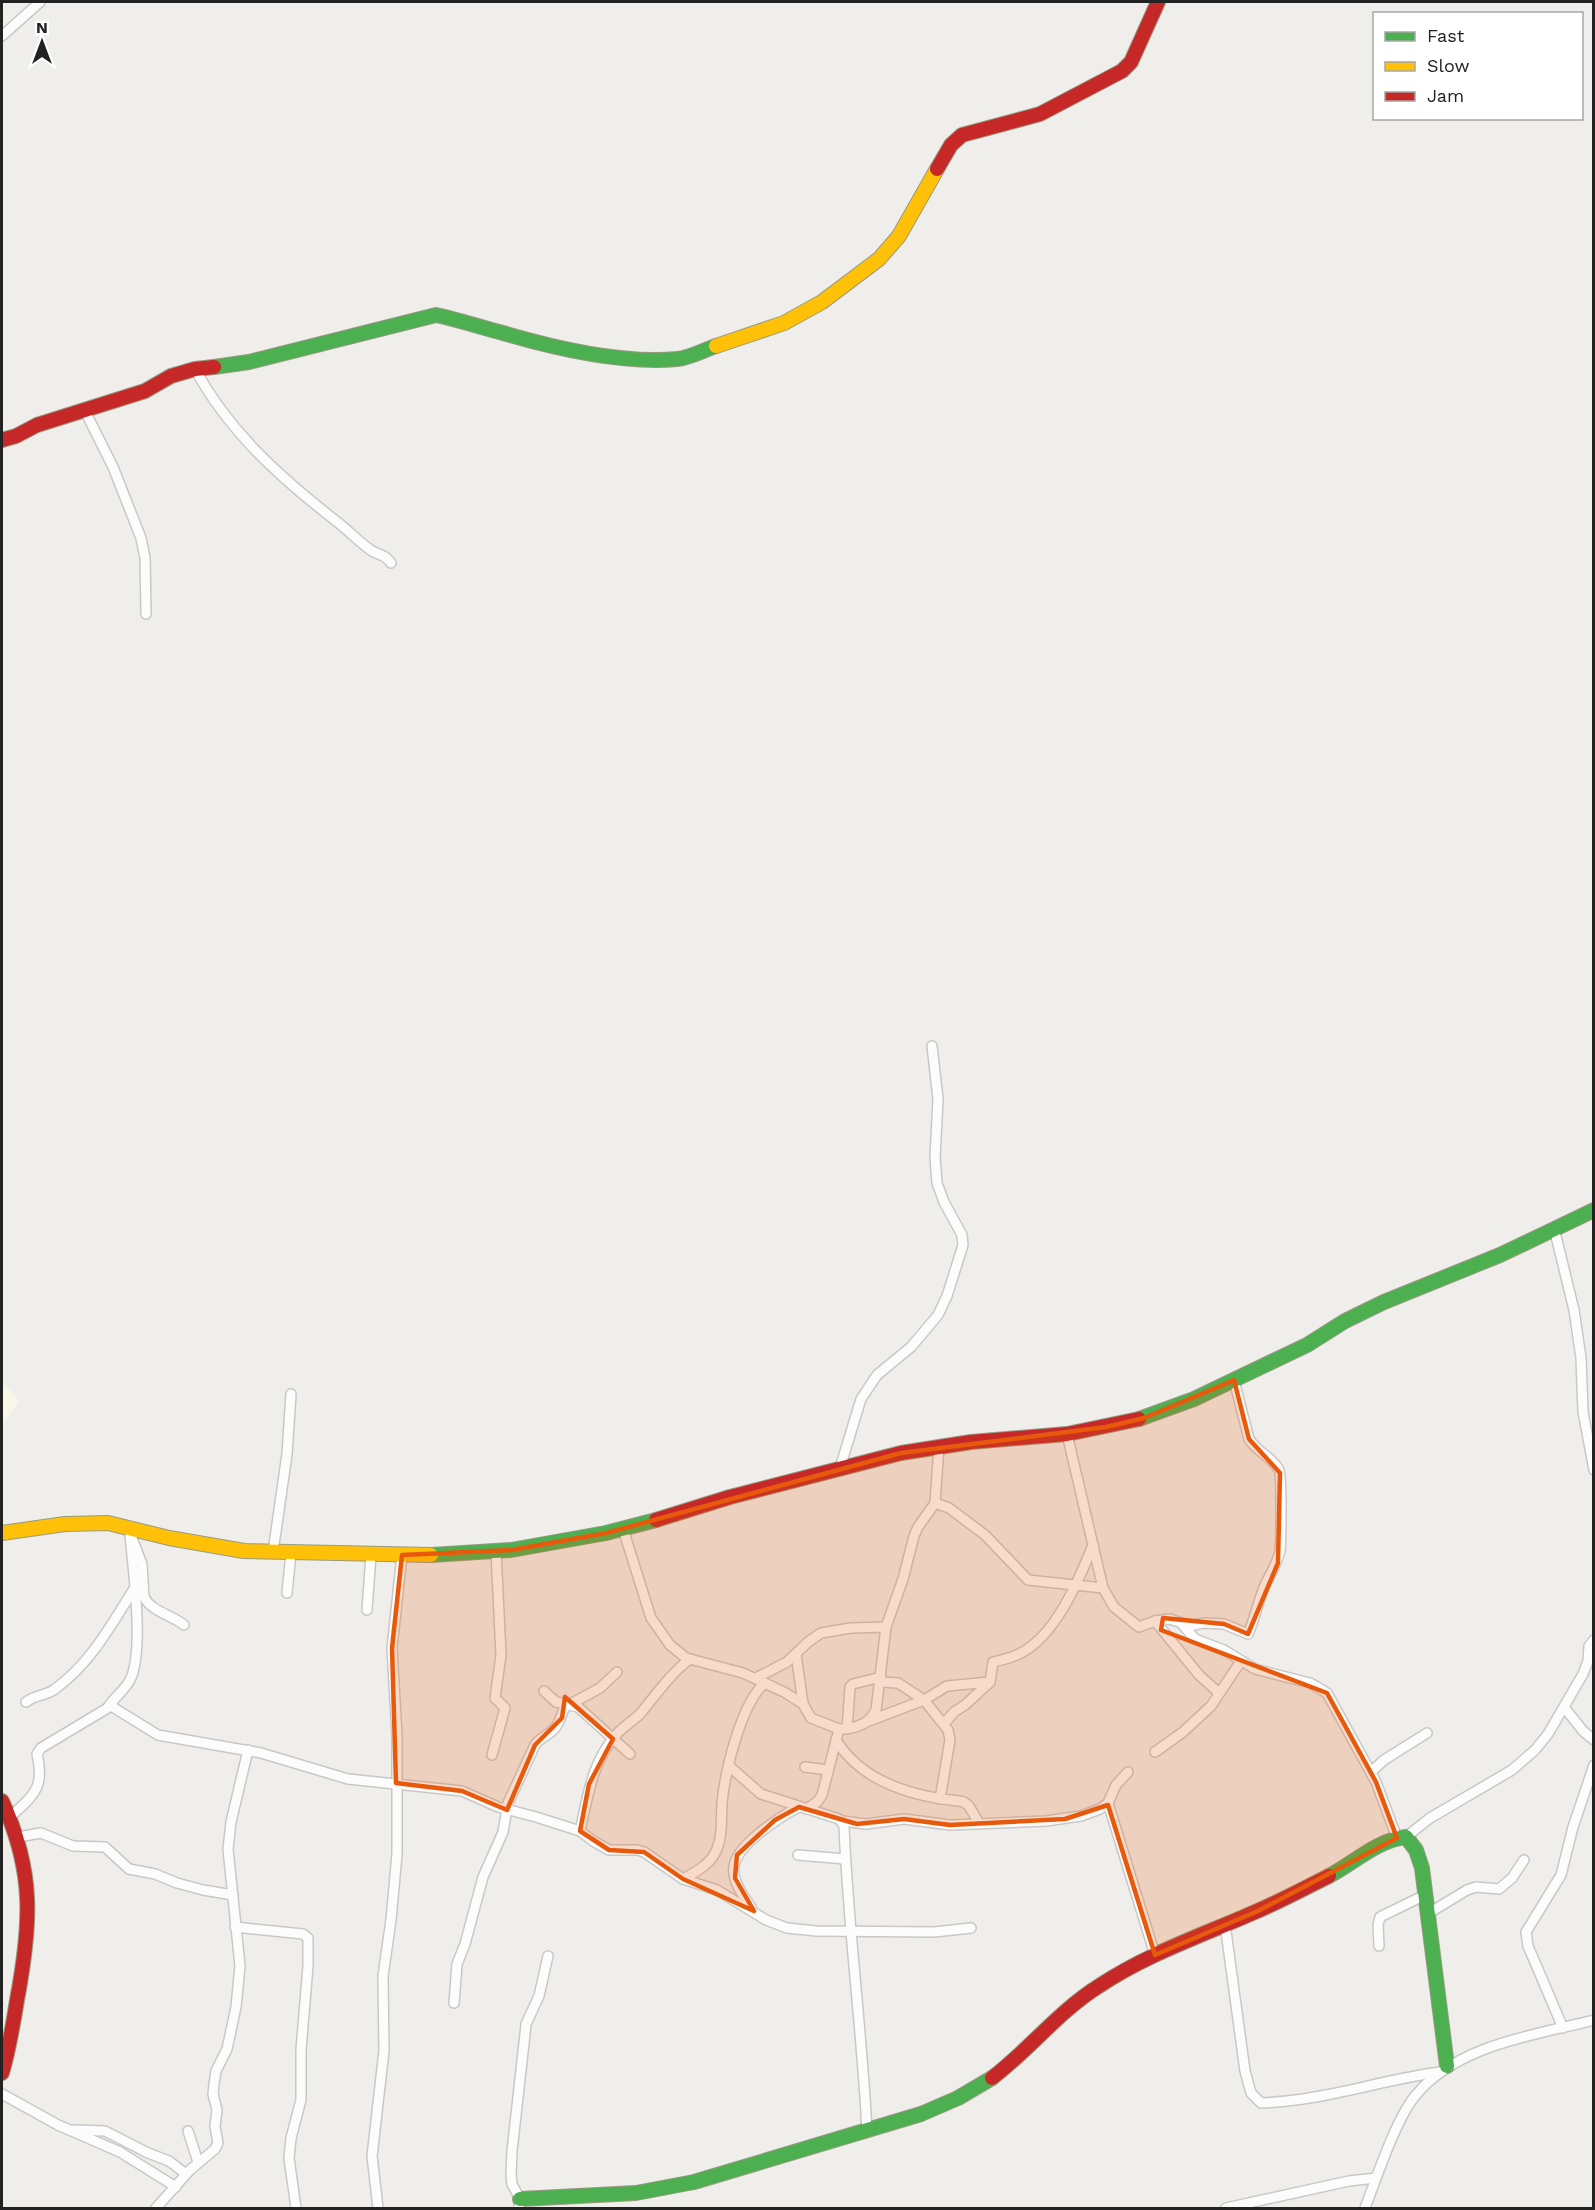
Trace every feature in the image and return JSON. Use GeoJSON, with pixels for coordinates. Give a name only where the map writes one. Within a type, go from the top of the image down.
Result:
{"type":"FeatureCollection","features":[{"type":"Feature","properties":{"kind":"street"},"geometry":{"type":"LineString","coordinates":[[2,36],[40,2]]}},
{"type":"Feature","properties":{"kind":"street"},"geometry":{"type":"LineString","coordinates":[[2,440],[16,436],[37,425],[145,391],[171,376],[195,369],[249,362],[436,315],[466,321],[501,333],[561,348],[637,358],[678,359],[784,323],[822,302],[890,248],[951,145],[962,135],[1040,114],[1122,71],[1131,62],[1158,2]]}},
{"type":"Feature","properties":{"kind":"street"},"geometry":{"type":"LineString","coordinates":[[195,369],[208,393],[263,458],[287,481],[369,548],[384,556],[391,563]]}},
{"type":"Feature","properties":{"kind":"street"},"geometry":{"type":"LineString","coordinates":[[86,411],[141,538],[145,558],[146,614]]}},
{"type":"Feature","properties":{"kind":"street"},"geometry":{"type":"LineString","coordinates":[[840,1468],[861,1399],[877,1375],[911,1347],[938,1315],[947,1296],[963,1245],[962,1235],[944,1202],[937,1183],[935,1157],[938,1099],[932,1046]]}},
{"type":"Feature","properties":{"kind":"street"},"geometry":{"type":"LineString","coordinates":[[2,1533],[86,1523],[219,1548],[371,1555],[466,1554],[553,1544],[623,1529],[730,1497],[840,1468],[939,1446],[1067,1434],[1144,1418],[1307,1346],[1384,1302],[1500,1255],[1593,1210]]}},
{"type":"Feature","properties":{"kind":"street"},"geometry":{"type":"LineString","coordinates":[[1554,1228],[1574,1310],[1581,1358],[1583,1412],[1593,1470]]}},
{"type":"Feature","properties":{"kind":"street"},"geometry":{"type":"LineString","coordinates":[[1067,1434],[1104,1588],[1114,1607],[1136,1626],[1146,1626],[1155,1621],[1170,1619],[1190,1626],[1203,1623],[1224,1624],[1248,1634],[1256,1618],[1265,1586],[1279,1557],[1282,1534],[1280,1473],[1271,1460],[1254,1448],[1249,1439],[1234,1380]]}},
{"type":"Feature","properties":{"kind":"street"},"geometry":{"type":"LineString","coordinates":[[273,1552],[287,1454],[291,1394]]}},
{"type":"Feature","properties":{"kind":"street"},"geometry":{"type":"LineString","coordinates":[[869,1721],[876,1710],[886,1627],[903,1579],[914,1536],[935,1503],[939,1446]]}},
{"type":"Feature","properties":{"kind":"street"},"geometry":{"type":"LineString","coordinates":[[935,1503],[949,1508],[976,1528],[1002,1551],[1028,1580],[1104,1588]]}},
{"type":"Feature","properties":{"kind":"street"},"geometry":{"type":"LineString","coordinates":[[623,1529],[651,1618],[670,1645],[681,1655],[690,1659],[722,1666],[760,1680],[803,1704]]}},
{"type":"Feature","properties":{"kind":"street"},"geometry":{"type":"LineString","coordinates":[[10,1817],[28,1800],[37,1787],[41,1774],[37,1754],[41,1748],[108,1707],[126,1686],[133,1672],[136,1646],[134,1589],[127,1531]]}},
{"type":"Feature","properties":{"kind":"street"},"geometry":{"type":"LineString","coordinates":[[127,1531],[140,1556],[146,1602],[184,1625]]}},
{"type":"Feature","properties":{"kind":"street"},"geometry":{"type":"LineString","coordinates":[[944,1724],[954,1712],[990,1682],[993,1662],[1021,1654],[1035,1644],[1065,1606],[1077,1586],[1093,1545]]}},
{"type":"Feature","properties":{"kind":"street"},"geometry":{"type":"LineString","coordinates":[[492,1755],[505,1708],[495,1698],[501,1655],[496,1551]]}},
{"type":"Feature","properties":{"kind":"street"},"geometry":{"type":"LineString","coordinates":[[287,1593],[291,1553]]}},
{"type":"Feature","properties":{"kind":"street"},"geometry":{"type":"LineString","coordinates":[[367,1610],[371,1555]]}},
{"type":"Feature","properties":{"kind":"street"},"geometry":{"type":"LineString","coordinates":[[378,2208],[372,2156],[384,2051],[383,1976],[397,1854],[397,1736],[392,1648],[402,1555]]}},
{"type":"Feature","properties":{"kind":"street"},"geometry":{"type":"LineString","coordinates":[[26,1702],[34,1695],[52,1691],[78,1670],[100,1642],[134,1589]]}},
{"type":"Feature","properties":{"kind":"street"},"geometry":{"type":"LineString","coordinates":[[1155,1621],[1199,1675],[1219,1693]]}},
{"type":"Feature","properties":{"kind":"street"},"geometry":{"type":"LineString","coordinates":[[1180,1622],[1195,1639],[1224,1650],[1262,1671],[1310,1683],[1323,1689],[1335,1704],[1371,1772],[1401,1838],[1412,1843],[1419,1856],[1429,1913],[1444,2069]]}},
{"type":"Feature","properties":{"kind":"street"},"geometry":{"type":"LineString","coordinates":[[683,1879],[703,1866],[715,1854],[729,1766],[742,1717],[760,1680],[787,1662],[814,1637],[826,1631],[886,1627]]}},
{"type":"Feature","properties":{"kind":"street"},"geometry":{"type":"LineString","coordinates":[[548,1956],[539,1996],[526,2024],[512,2151],[512,2184],[519,2204],[674,2187],[907,2120],[971,2091],[1003,2071],[1073,2005],[1099,1986],[1155,1955],[1258,1911],[1342,1870],[1401,1838],[1430,1818],[1512,1770],[1548,1734],[1583,1674],[1588,1661],[1589,1646],[1593,1640]]}},
{"type":"Feature","properties":{"kind":"street"},"geometry":{"type":"LineString","coordinates":[[796,1654],[803,1704],[811,1718],[843,1729],[924,1700],[954,1684],[990,1682]]}},
{"type":"Feature","properties":{"kind":"street"},"geometry":{"type":"LineString","coordinates":[[580,1831],[589,1784],[613,1738],[639,1715],[681,1666],[690,1659]]}},
{"type":"Feature","properties":{"kind":"street"},"geometry":{"type":"LineString","coordinates":[[1155,1752],[1183,1732],[1209,1708],[1241,1661]]}},
{"type":"Feature","properties":{"kind":"street"},"geometry":{"type":"LineString","coordinates":[[454,2003],[456,1965],[465,1944],[486,1866],[503,1832],[508,1803],[534,1746],[553,1730],[562,1718],[563,1709],[600,1688],[617,1672]]}},
{"type":"Feature","properties":{"kind":"street"},"geometry":{"type":"LineString","coordinates":[[754,1911],[743,1896],[735,1878],[737,1855],[775,1820],[820,1799],[836,1740],[843,1729],[850,1687],[853,1684],[881,1680],[898,1683],[924,1700],[944,1724],[951,1735],[940,1798]]}},
{"type":"Feature","properties":{"kind":"street"},"geometry":{"type":"LineString","coordinates":[[544,1691],[556,1702],[578,1707],[630,1754]]}},
{"type":"Feature","properties":{"kind":"street"},"geometry":{"type":"LineString","coordinates":[[108,1707],[113,1706],[158,1735],[248,1750],[348,1779],[462,1791],[507,1810],[536,1816],[580,1831],[609,1850],[645,1852],[683,1879],[717,1890],[766,1920],[787,1928],[816,1931],[934,1932],[971,1928]]}},
{"type":"Feature","properties":{"kind":"street"},"geometry":{"type":"LineString","coordinates":[[1564,1707],[1593,1740]]}},
{"type":"Feature","properties":{"kind":"street"},"geometry":{"type":"LineString","coordinates":[[1371,1772],[1384,1760],[1427,1733]]}},
{"type":"Feature","properties":{"kind":"street"},"geometry":{"type":"LineString","coordinates":[[836,1740],[852,1761],[884,1782],[899,1789],[966,1802],[979,1822]]}},
{"type":"Feature","properties":{"kind":"street"},"geometry":{"type":"LineString","coordinates":[[156,2208],[186,2174],[218,2144],[215,2126],[217,2110],[213,2094],[216,2071],[227,2049],[236,2007],[240,1960],[228,1849],[229,1831],[248,1750]]}},
{"type":"Feature","properties":{"kind":"street"},"geometry":{"type":"LineString","coordinates":[[1563,2028],[1528,1946],[1526,1932],[1561,1875],[1593,1765]]}},
{"type":"Feature","properties":{"kind":"street"},"geometry":{"type":"LineString","coordinates":[[729,1766],[756,1791],[776,1801],[823,1813],[842,1821],[866,1824],[904,1819],[950,1825],[1065,1819],[1091,1812],[1108,1803],[1116,1785],[1128,1772]]}},
{"type":"Feature","properties":{"kind":"street"},"geometry":{"type":"LineString","coordinates":[[805,1767],[828,1770]]}},
{"type":"Feature","properties":{"kind":"street"},"geometry":{"type":"LineString","coordinates":[[2,1801],[18,1837],[28,1885],[24,1971],[2,2073]]}},
{"type":"Feature","properties":{"kind":"street"},"geometry":{"type":"LineString","coordinates":[[1108,1803],[1155,1955]]}},
{"type":"Feature","properties":{"kind":"street"},"geometry":{"type":"LineString","coordinates":[[842,1821],[850,1931],[863,2051],[867,2131]]}},
{"type":"Feature","properties":{"kind":"street"},"geometry":{"type":"LineString","coordinates":[[18,1837],[41,1833],[73,1846],[105,1847],[129,1869],[155,1874],[203,1890],[233,1895]]}},
{"type":"Feature","properties":{"kind":"street"},"geometry":{"type":"LineString","coordinates":[[798,1854],[845,1859]]}},
{"type":"Feature","properties":{"kind":"street"},"geometry":{"type":"LineString","coordinates":[[1429,1913],[1467,1890],[1476,1887],[1492,1890],[1501,1888],[1512,1878],[1524,1860]]}},
{"type":"Feature","properties":{"kind":"street"},"geometry":{"type":"LineString","coordinates":[[1379,1947],[1380,1917],[1426,1894]]}},
{"type":"Feature","properties":{"kind":"street"},"geometry":{"type":"LineString","coordinates":[[1225,1924],[1245,2071],[1251,2093],[1261,2103],[1312,2098],[1444,2069],[1511,2041],[1593,2020]]}},
{"type":"Feature","properties":{"kind":"street"},"geometry":{"type":"LineString","coordinates":[[236,1927],[303,1934],[308,1938],[301,2050],[301,2100],[291,2138],[290,2158],[296,2208]]}},
{"type":"Feature","properties":{"kind":"street"},"geometry":{"type":"LineString","coordinates":[[1365,2208],[1404,2115],[1416,2095],[1444,2069]]}},
{"type":"Feature","properties":{"kind":"street"},"geometry":{"type":"LineString","coordinates":[[2,2094],[58,2125],[120,2152],[176,2187]]}},
{"type":"Feature","properties":{"kind":"street"},"geometry":{"type":"LineString","coordinates":[[71,2130],[105,2131],[169,2161],[186,2174]]}},
{"type":"Feature","properties":{"kind":"street"},"geometry":{"type":"LineString","coordinates":[[188,2131],[198,2162]]}},
{"type":"Feature","properties":{"kind":"street"},"geometry":{"type":"LineString","coordinates":[[1226,2208],[1349,2181],[1377,2178]]}},
{"type":"Feature","properties":{"kind":"highlighted area"},"geometry":{"type":"Polygon","coordinates":[[[1234,1380],[1249,1439],[1280,1473],[1278,1563],[1248,1634],[1224,1624],[1163,1618],[1161,1630],[1327,1693],[1376,1782],[1397,1838],[1258,1911],[1155,1955],[1108,1805],[1065,1819],[950,1825],[904,1819],[857,1824],[799,1807],[775,1820],[737,1855],[735,1878],[754,1911],[683,1879],[644,1852],[609,1850],[580,1831],[589,1784],[613,1739],[565,1697],[562,1718],[535,1745],[507,1810],[462,1791],[396,1783],[392,1648],[402,1555],[511,1550],[606,1533],[901,1453],[1106,1427],[1144,1418],[1234,1380]]]}},
{"type":"Feature","properties":{"kind":"shaded area"},"geometry":{"type":"Polygon","coordinates":[[[2,1382],[19,1401],[2,1425],[2,1382]]]}},
{"type":"Feature","properties":{"kind":"traffic: fast"},"geometry":{"type":"LineString","coordinates":[[214,367],[249,362],[436,315],[544,344],[612,357],[677,359],[716,346]]}},
{"type":"Feature","properties":{"kind":"traffic: fast"},"geometry":{"type":"LineString","coordinates":[[1139,1419],[1194,1399],[1307,1345],[1345,1321],[1384,1302],[1500,1255],[1594,1210]]}},
{"type":"Feature","properties":{"kind":"traffic: fast"},"geometry":{"type":"LineString","coordinates":[[431,1555],[511,1550],[606,1533],[656,1520]]}},
{"type":"Feature","properties":{"kind":"traffic: fast"},"geometry":{"type":"LineString","coordinates":[[1329,1876],[1375,1847],[1395,1839],[1406,1837],[1416,1850],[1422,1868],[1447,2066]]}},
{"type":"Feature","properties":{"kind":"traffic: fast"},"geometry":{"type":"LineString","coordinates":[[520,2199],[636,2193],[694,2182],[921,2114],[958,2098],[992,2078]]}},
{"type":"Feature","properties":{"kind":"traffic: slow"},"geometry":{"type":"LineString","coordinates":[[716,346],[784,323],[822,302],[879,259],[899,236],[937,169]]}},
{"type":"Feature","properties":{"kind":"traffic: slow"},"geometry":{"type":"LineString","coordinates":[[2,1533],[65,1524],[108,1523],[169,1538],[244,1551],[431,1555]]}},
{"type":"Feature","properties":{"kind":"traffic: jam"},"geometry":{"type":"LineString","coordinates":[[937,169],[951,145],[962,135],[1040,114],[1122,71],[1131,62],[1158,2]]}},
{"type":"Feature","properties":{"kind":"traffic: jam"},"geometry":{"type":"LineString","coordinates":[[2,440],[16,436],[37,425],[145,391],[171,376],[195,369],[214,367]]}},
{"type":"Feature","properties":{"kind":"traffic: jam"},"geometry":{"type":"LineString","coordinates":[[656,1520],[730,1497],[901,1453],[971,1442],[1067,1434],[1139,1419]]}},
{"type":"Feature","properties":{"kind":"traffic: jam"},"geometry":{"type":"LineString","coordinates":[[2,1801],[20,1852],[27,1899],[22,1973],[2,2073]]}},
{"type":"Feature","properties":{"kind":"traffic: jam"},"geometry":{"type":"LineString","coordinates":[[992,2078],[1084,1996],[1117,1975],[1136,1964],[1265,1908],[1329,1876]]}}]}
